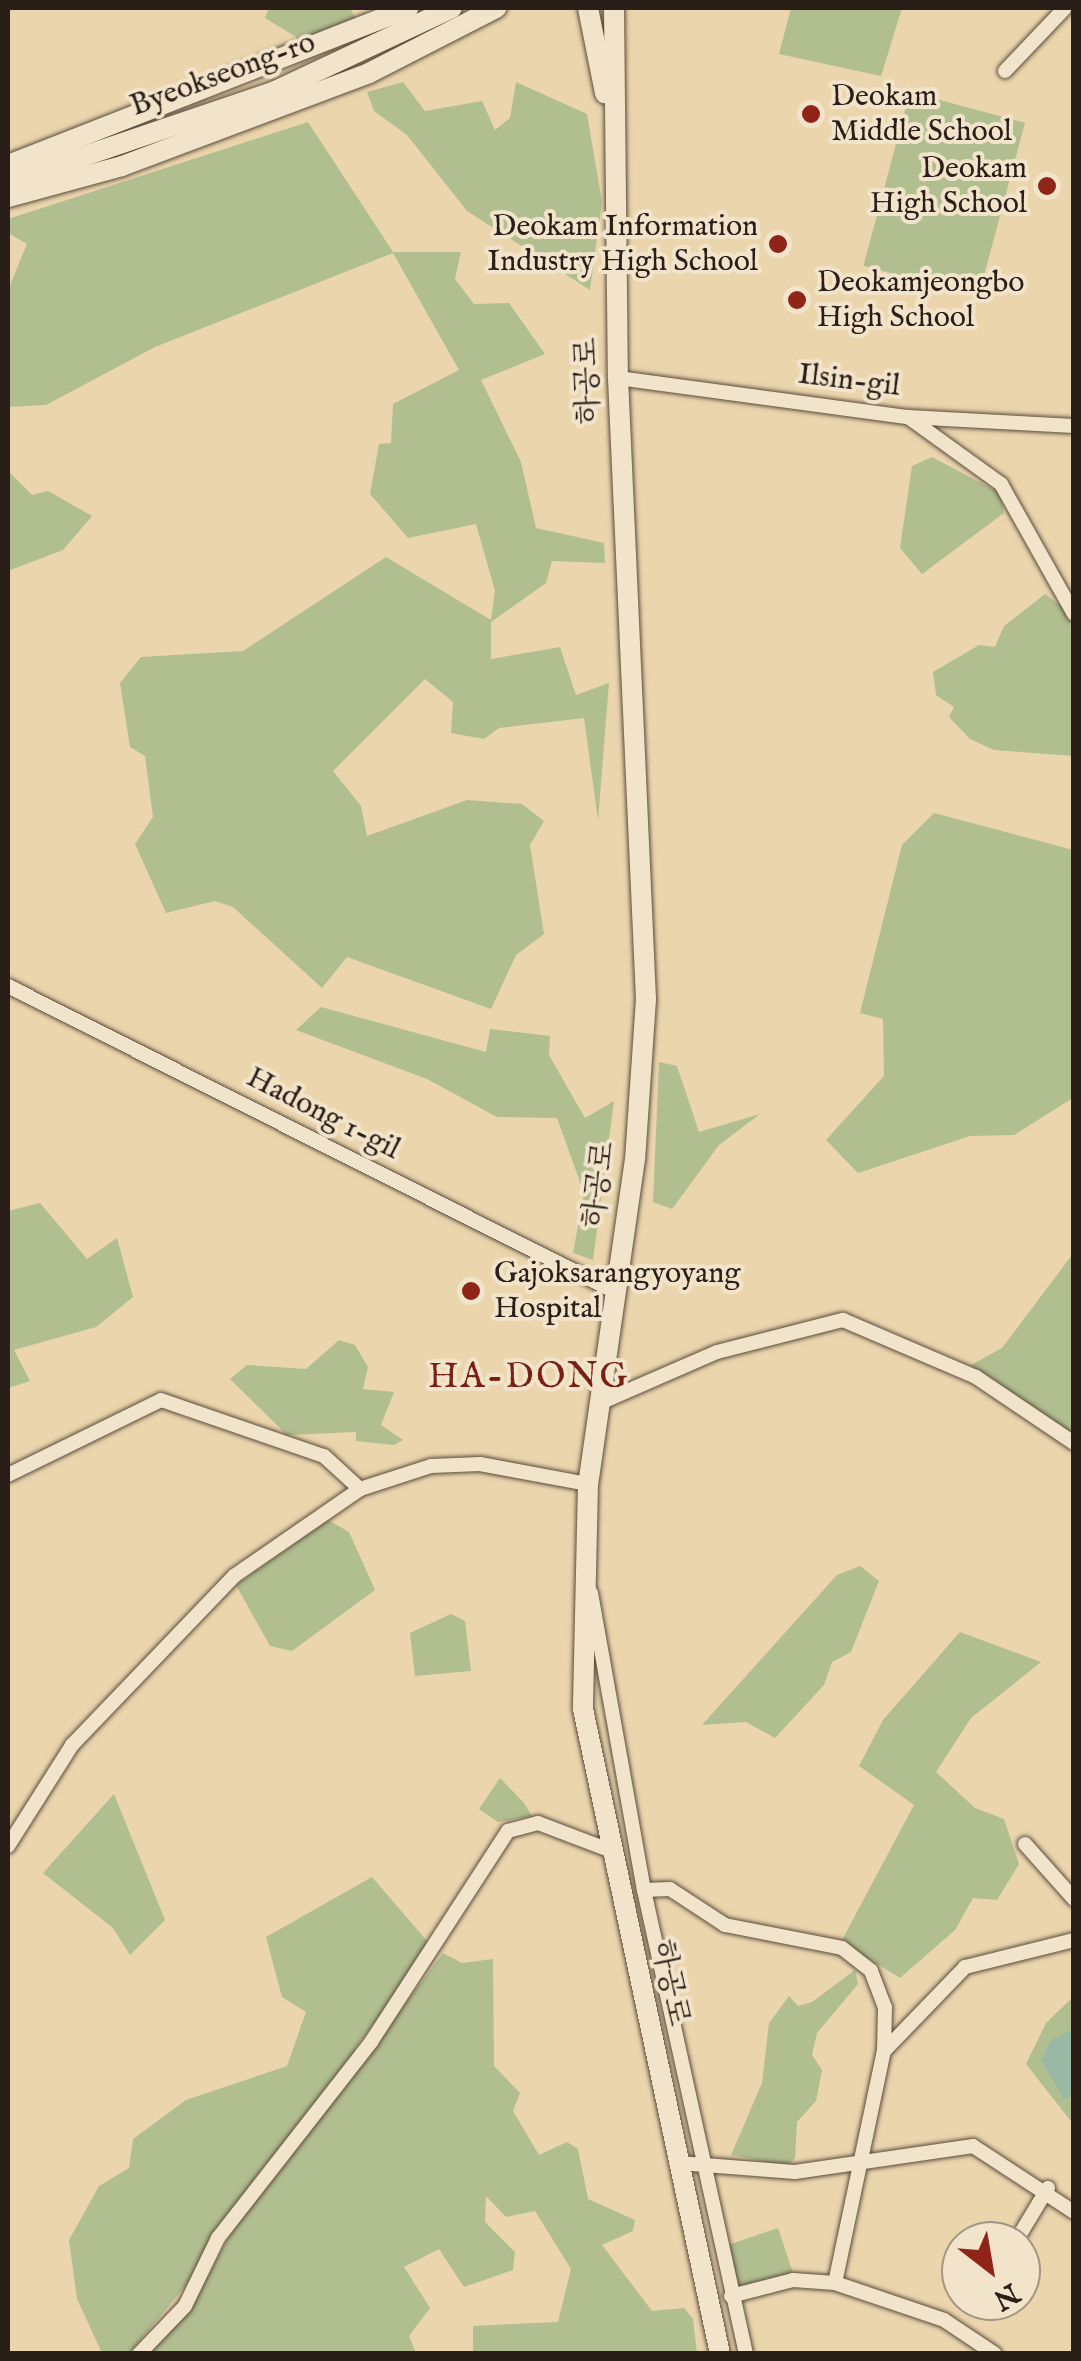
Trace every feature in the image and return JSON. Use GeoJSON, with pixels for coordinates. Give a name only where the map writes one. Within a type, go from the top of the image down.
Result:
{"type":"FeatureCollection","features":[{"type":"Feature","properties":{"kind":"main road"},"geometry":{"type":"LineString","coordinates":[[8,165],[408,8]]}},
{"type":"Feature","properties":{"kind":"main road","name":"Byeokseong-ro"},"geometry":{"type":"LineString","coordinates":[[8,180],[294,74],[430,8]]}},
{"type":"Feature","properties":{"kind":"main road","name":"Byeokseong-ro"},"geometry":{"type":"LineString","coordinates":[[8,180],[275,91],[452,8]]}},
{"type":"Feature","properties":{"kind":"main road"},"geometry":{"type":"LineString","coordinates":[[8,197],[122,166],[369,73],[496,8]]}},
{"type":"Feature","properties":{"kind":"main road"},"geometry":{"type":"LineString","coordinates":[[588,8],[613,136]]}},
{"type":"Feature","properties":{"kind":"main road","name":"하공로"},"geometry":{"type":"LineString","coordinates":[[614,8],[618,378],[646,999],[602,1402],[588,1484],[583,1710],[608,1850],[720,2354]]}},
{"type":"Feature","properties":{"kind":"main road"},"geometry":{"type":"LineString","coordinates":[[614,77],[628,8]]}},
{"type":"Feature","properties":{"kind":"street"},"geometry":{"type":"LineString","coordinates":[[1005,71],[1065,8]]}},
{"type":"Feature","properties":{"kind":"street","name":"Ilsin-gil"},"geometry":{"type":"LineString","coordinates":[[618,378],[908,416],[1074,426]]}},
{"type":"Feature","properties":{"kind":"street"},"geometry":{"type":"LineString","coordinates":[[908,416],[1001,484],[1032,524],[1074,614]]}},
{"type":"Feature","properties":{"kind":"street","name":"Hadong 1-gil"},"geometry":{"type":"LineString","coordinates":[[10,992],[614,1290]]}},
{"type":"Feature","properties":{"kind":"street"},"geometry":{"type":"LineString","coordinates":[[602,1402],[717,1352],[844,1320],[976,1377],[1074,1442]]}},
{"type":"Feature","properties":{"kind":"street"},"geometry":{"type":"LineString","coordinates":[[8,1475],[161,1400],[324,1456],[360,1489]]}},
{"type":"Feature","properties":{"kind":"street"},"geometry":{"type":"LineString","coordinates":[[8,1846],[72,1746],[228,1582],[360,1489],[432,1466],[480,1464],[588,1484]]}},
{"type":"Feature","properties":{"kind":"street"},"geometry":{"type":"LineString","coordinates":[[586,1570],[644,1890],[746,2354]]}},
{"type":"Feature","properties":{"kind":"street"},"geometry":{"type":"LineString","coordinates":[[139,2354],[185,2306],[218,2238],[382,2026],[508,1831],[538,1823],[608,1850]]}},
{"type":"Feature","properties":{"kind":"street"},"geometry":{"type":"LineString","coordinates":[[1025,1844],[1074,1899]]}},
{"type":"Feature","properties":{"kind":"street"},"geometry":{"type":"LineString","coordinates":[[644,1890],[670,1889],[725,1925],[842,1948],[870,1971],[885,2008],[884,2051],[835,2283]]}},
{"type":"Feature","properties":{"kind":"street"},"geometry":{"type":"LineString","coordinates":[[884,2051],[965,1967],[1074,1940]]}},
{"type":"Feature","properties":{"kind":"street"},"geometry":{"type":"LineString","coordinates":[[679,2163],[861,2166],[972,2146],[1048,2188],[1074,2212]]}},
{"type":"Feature","properties":{"kind":"street"},"geometry":{"type":"LineString","coordinates":[[1028,2221],[1048,2188]]}},
{"type":"Feature","properties":{"kind":"street"},"geometry":{"type":"LineString","coordinates":[[731,2296],[793,2280],[835,2283],[944,2320],[995,2354]]}},
{"type":"Feature","properties":{"kind":"shaded area"},"geometry":{"type":"Polygon","coordinates":[[[269,8],[350,8],[358,23],[301,40],[265,18],[269,8]]]}},
{"type":"Feature","properties":{"kind":"shaded area"},"geometry":{"type":"Polygon","coordinates":[[[791,8],[902,8],[881,76],[779,54],[791,8]]]}},
{"type":"Feature","properties":{"kind":"shaded area"},"geometry":{"type":"Polygon","coordinates":[[[403,82],[425,111],[482,101],[495,130],[510,118],[516,82],[587,114],[602,202],[590,290],[467,211],[407,135],[374,111],[367,92],[403,82]]]}},
{"type":"Feature","properties":{"kind":"shaded area"},"geometry":{"type":"Polygon","coordinates":[[[910,92],[1025,123],[978,297],[863,266],[910,92]]]}},
{"type":"Feature","properties":{"kind":"shaded area"},"geometry":{"type":"Polygon","coordinates":[[[308,122],[393,252],[461,252],[455,279],[474,304],[509,303],[545,354],[481,380],[521,462],[536,528],[604,543],[605,563],[552,561],[546,583],[491,622],[491,659],[560,647],[576,695],[609,683],[598,820],[584,718],[499,728],[484,739],[451,733],[453,702],[425,679],[333,771],[361,806],[367,836],[467,800],[522,804],[544,821],[530,845],[544,934],[516,955],[491,1009],[347,957],[322,988],[233,907],[215,901],[166,913],[135,844],[153,817],[145,756],[130,747],[120,683],[141,657],[243,651],[386,557],[491,620],[495,591],[476,524],[408,538],[370,494],[379,444],[391,443],[393,404],[459,370],[393,253],[155,347],[46,405],[8,407],[8,290],[27,244],[8,233],[8,219],[308,122]]]}},
{"type":"Feature","properties":{"kind":"shaded area"},"geometry":{"type":"Polygon","coordinates":[[[932,457],[1000,493],[1004,513],[922,574],[900,548],[912,466],[932,457]]]}},
{"type":"Feature","properties":{"kind":"shaded area"},"geometry":{"type":"Polygon","coordinates":[[[8,471],[32,495],[48,491],[92,516],[63,550],[8,571],[8,471]]]}},
{"type":"Feature","properties":{"kind":"shaded area"},"geometry":{"type":"Polygon","coordinates":[[[1045,594],[1061,606],[1073,599],[1073,756],[994,750],[970,739],[949,717],[954,707],[936,695],[933,672],[979,645],[995,647],[1004,626],[1045,594]]]}},
{"type":"Feature","properties":{"kind":"shaded area"},"geometry":{"type":"Polygon","coordinates":[[[934,813],[1073,850],[1073,1098],[1014,1135],[970,1136],[858,1173],[826,1140],[884,1076],[883,1019],[860,1013],[902,845],[934,813]]]}},
{"type":"Feature","properties":{"kind":"shaded area"},"geometry":{"type":"Polygon","coordinates":[[[321,1007],[486,1052],[490,1029],[550,1036],[549,1055],[585,1118],[614,1101],[593,1260],[573,1253],[584,1193],[557,1118],[497,1117],[427,1079],[296,1030],[321,1007]]]}},
{"type":"Feature","properties":{"kind":"shaded area"},"geometry":{"type":"Polygon","coordinates":[[[659,1062],[677,1066],[699,1132],[760,1114],[719,1145],[672,1209],[653,1202],[659,1062]]]}},
{"type":"Feature","properties":{"kind":"shaded area"},"geometry":{"type":"Polygon","coordinates":[[[40,1203],[87,1259],[117,1238],[133,1297],[96,1327],[14,1350],[30,1381],[8,1388],[8,1211],[40,1203]]]}},
{"type":"Feature","properties":{"kind":"shaded area"},"geometry":{"type":"Polygon","coordinates":[[[1072,1255],[1073,1436],[971,1365],[1002,1348],[1072,1255]]]}},
{"type":"Feature","properties":{"kind":"shaded area"},"geometry":{"type":"Polygon","coordinates":[[[339,1340],[355,1345],[368,1367],[363,1389],[394,1392],[381,1425],[403,1440],[394,1445],[356,1441],[356,1432],[287,1435],[230,1379],[247,1365],[306,1369],[339,1340]]]}},
{"type":"Feature","properties":{"kind":"shaded area"},"geometry":{"type":"Polygon","coordinates":[[[328,1520],[349,1532],[375,1590],[292,1651],[270,1646],[236,1585],[328,1520]]]}},
{"type":"Feature","properties":{"kind":"shaded area"},"geometry":{"type":"Polygon","coordinates":[[[860,1566],[879,1581],[851,1652],[832,1662],[824,1685],[775,1738],[746,1722],[702,1725],[837,1575],[860,1566]]]}},
{"type":"Feature","properties":{"kind":"shaded area"},"geometry":{"type":"Polygon","coordinates":[[[451,1614],[465,1621],[471,1671],[415,1676],[410,1633],[451,1614]]]}},
{"type":"Feature","properties":{"kind":"shaded area"},"geometry":{"type":"Polygon","coordinates":[[[960,1632],[1041,1662],[971,1718],[936,1772],[975,1808],[1004,1819],[1019,1864],[997,1900],[973,1898],[955,1930],[900,1978],[841,1942],[914,1805],[859,1766],[883,1720],[960,1632]]]}},
{"type":"Feature","properties":{"kind":"shaded area"},"geometry":{"type":"Polygon","coordinates":[[[500,1778],[532,1816],[498,1822],[479,1809],[500,1778]]]}},
{"type":"Feature","properties":{"kind":"shaded area"},"geometry":{"type":"Polygon","coordinates":[[[114,1794],[165,1920],[130,1955],[113,1928],[43,1873],[114,1794]]]}},
{"type":"Feature","properties":{"kind":"shaded area"},"geometry":{"type":"Polygon","coordinates":[[[372,1877],[433,1948],[355,2048],[358,2067],[443,1953],[462,1963],[493,1959],[494,2066],[520,2093],[513,2111],[539,2155],[567,2142],[578,2149],[588,2199],[635,2220],[633,2231],[602,2245],[652,2311],[684,2308],[693,2319],[697,2353],[473,2353],[473,2326],[558,2322],[571,2269],[535,2211],[506,2217],[486,2196],[485,2222],[515,2252],[513,2270],[464,2287],[439,2249],[404,2267],[430,2308],[409,2336],[416,2353],[149,2353],[189,2312],[232,2231],[129,2353],[102,2353],[77,2299],[69,2240],[99,2186],[129,2168],[133,2139],[186,2100],[287,2066],[306,2012],[282,1997],[266,1937],[372,1877]]]}},
{"type":"Feature","properties":{"kind":"shaded area"},"geometry":{"type":"Polygon","coordinates":[[[855,1970],[858,1984],[817,2033],[812,2055],[822,2070],[816,2101],[797,2122],[795,2158],[788,2166],[731,2155],[762,2083],[769,2023],[789,1996],[798,2006],[812,2002],[855,1970]]]}},
{"type":"Feature","properties":{"kind":"shaded area"},"geometry":{"type":"Polygon","coordinates":[[[1073,1997],[1070,2120],[1026,2064],[1046,2023],[1073,1997]]]}},
{"type":"Feature","properties":{"kind":"shaded area"},"geometry":{"type":"Polygon","coordinates":[[[1073,2030],[1073,2095],[1064,2099],[1041,2060],[1051,2040],[1073,2030]]]}},
{"type":"Feature","properties":{"kind":"shaded area"},"geometry":{"type":"Polygon","coordinates":[[[778,2228],[794,2276],[738,2290],[728,2245],[778,2228]]]}},
{"type":"Feature","properties":{"kind":"place","name":"Deokam Middle School"},"geometry":{"type":"Point","coordinates":[811,114]}},
{"type":"Feature","properties":{"kind":"place","name":"Deokam High School"},"geometry":{"type":"Point","coordinates":[1047,186]}},
{"type":"Feature","properties":{"kind":"place","name":"Deokam Information Industry High School"},"geometry":{"type":"Point","coordinates":[778,244]}},
{"type":"Feature","properties":{"kind":"place","name":"Deokamjeongbo High School"},"geometry":{"type":"Point","coordinates":[797,300]}},
{"type":"Feature","properties":{"kind":"place","name":"Gajoksarangyoyang Hospital"},"geometry":{"type":"Point","coordinates":[471,1291]}},
{"type":"Feature","properties":{"kind":"district","name":"HA-DONG"},"geometry":{"type":"Point","coordinates":[529,1378]}}]}
